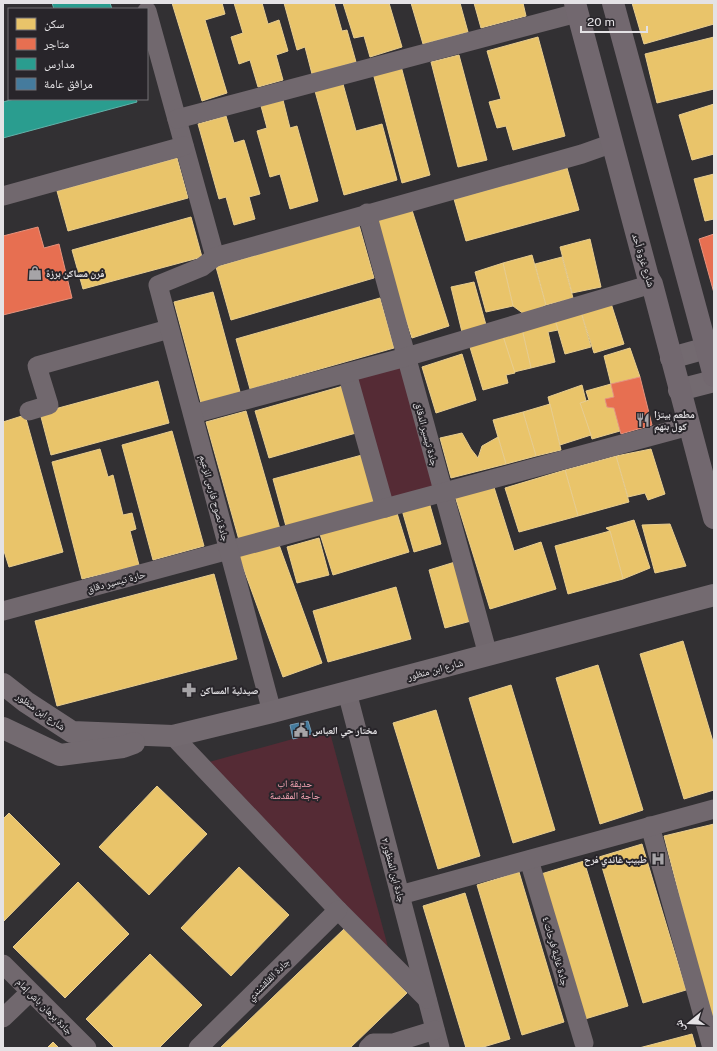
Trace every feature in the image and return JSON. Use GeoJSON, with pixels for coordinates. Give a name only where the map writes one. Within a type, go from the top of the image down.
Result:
{"type":"FeatureCollection","features":[{"type":"Feature","properties":{"kind":"main road"},"geometry":{"type":"LineString","coordinates":[[613,3],[710,347],[714,376]]}},
{"type":"Feature","properties":{"kind":"main road","name":"شارع غزوة أحد"},"geometry":{"type":"LineString","coordinates":[[576,8],[648,277],[652,284],[714,518]]}},
{"type":"Feature","properties":{"kind":"main road"},"geometry":{"type":"LineString","coordinates":[[671,358],[710,347]]}},
{"type":"Feature","properties":{"kind":"main road"},"geometry":{"type":"LineString","coordinates":[[679,390],[714,381]]}},
{"type":"Feature","properties":{"kind":"main road","name":"شارع ابن منظور"},"geometry":{"type":"LineString","coordinates":[[3,728],[60,755],[123,747],[164,736],[272,712],[714,595]]}},
{"type":"Feature","properties":{"kind":"main road","name":"شارع ابن منظور"},"geometry":{"type":"LineString","coordinates":[[3,684],[26,702],[72,732],[164,736]]}},
{"type":"Feature","properties":{"kind":"street"},"geometry":{"type":"LineString","coordinates":[[177,119],[576,8]]}},
{"type":"Feature","properties":{"kind":"street"},"geometry":{"type":"LineString","coordinates":[[148,14],[215,256],[582,154],[613,143]]}},
{"type":"Feature","properties":{"kind":"street"},"geometry":{"type":"LineString","coordinates":[[3,196],[184,146]]}},
{"type":"Feature","properties":{"kind":"street","name":"جادة تيسير الدقاق"},"geometry":{"type":"LineString","coordinates":[[366,213],[488,655]]}},
{"type":"Feature","properties":{"kind":"street","name":"جادة نصوح فارس الزعيم"},"geometry":{"type":"LineString","coordinates":[[215,256],[202,266],[158,285],[272,712]]}},
{"type":"Feature","properties":{"kind":"street"},"geometry":{"type":"LineString","coordinates":[[193,414],[406,357],[652,284]]}},
{"type":"Feature","properties":{"kind":"street"},"geometry":{"type":"LineString","coordinates":[[29,411],[49,405],[37,366],[169,329]]}},
{"type":"Feature","properties":{"kind":"street"},"geometry":{"type":"LineString","coordinates":[[347,373],[385,508]]}},
{"type":"Feature","properties":{"kind":"street","name":"حارة تيسير دقاق"},"geometry":{"type":"LineString","coordinates":[[3,611],[689,426]]}},
{"type":"Feature","properties":{"kind":"street","name":"جادة ابن المنظور ٢"},"geometry":{"type":"LineString","coordinates":[[347,692],[440,1048]]}},
{"type":"Feature","properties":{"kind":"street"},"geometry":{"type":"LineString","coordinates":[[164,736],[428,1000]]}},
{"type":"Feature","properties":{"kind":"street"},"geometry":{"type":"LineString","coordinates":[[400,895],[714,809]]}},
{"type":"Feature","properties":{"kind":"street"},"geometry":{"type":"LineString","coordinates":[[650,826],[712,1048]]}},
{"type":"Feature","properties":{"kind":"street","name":"جادة غالية فرحات ٤"},"geometry":{"type":"LineString","coordinates":[[529,860],[584,1043]]}},
{"type":"Feature","properties":{"kind":"street","name":"جادة القلقشندي"},"geometry":{"type":"LineString","coordinates":[[198,1048],[338,910]]}},
{"type":"Feature","properties":{"kind":"street","name":"جادة برهان باش إمام"},"geometry":{"type":"LineString","coordinates":[[3,964],[86,1048]]}},
{"type":"Feature","properties":{"kind":"street"},"geometry":{"type":"LineString","coordinates":[[3,1018],[30,992]]}},
{"type":"Feature","properties":{"kind":"street"},"geometry":{"type":"LineString","coordinates":[[368,1048],[373,1044],[393,1043],[435,1030]]}},
{"type":"Feature","properties":{"kind":"green space"},"geometry":{"type":"Polygon","coordinates":[[[406,357],[443,493],[385,508],[347,373],[406,357]]]}},
{"type":"Feature","properties":{"kind":"green space","name":"حديقة اب جاجة المقدسة"},"geometry":{"type":"Polygon","coordinates":[[[329,729],[388,947],[202,764],[329,729]]]}},
{"type":"Feature","properties":{"kind":"building: سكن"},"geometry":{"type":"Polygon","coordinates":[[[172,3],[222,3],[225,14],[205,20],[227,93],[202,101],[172,3]]]}},
{"type":"Feature","properties":{"kind":"building: سكن"},"geometry":{"type":"Polygon","coordinates":[[[234,3],[262,3],[268,24],[279,20],[288,51],[276,55],[283,80],[258,87],[250,60],[239,64],[231,37],[243,33],[234,3]]]}},
{"type":"Feature","properties":{"kind":"building: سكن"},"geometry":{"type":"Polygon","coordinates":[[[284,3],[334,3],[342,31],[347,30],[356,62],[312,74],[305,47],[297,50],[284,3]]]}},
{"type":"Feature","properties":{"kind":"building: سكن"},"geometry":{"type":"Polygon","coordinates":[[[343,3],[389,3],[402,47],[370,57],[364,36],[354,38],[343,3]]]}},
{"type":"Feature","properties":{"kind":"building: سكن"},"geometry":{"type":"Polygon","coordinates":[[[411,3],[460,3],[468,32],[423,44],[411,3]]]}},
{"type":"Feature","properties":{"kind":"building: سكن"},"geometry":{"type":"Polygon","coordinates":[[[474,3],[523,3],[526,16],[481,28],[474,3]]]}},
{"type":"Feature","properties":{"kind":"building: سكن"},"geometry":{"type":"Polygon","coordinates":[[[632,3],[714,3],[714,24],[644,44],[632,3]]]}},
{"type":"Feature","properties":{"kind":"building: سكن"},"geometry":{"type":"Polygon","coordinates":[[[538,37],[565,136],[513,150],[506,126],[497,128],[489,102],[501,99],[487,51],[538,37]]]}},
{"type":"Feature","properties":{"kind":"building: سكن"},"geometry":{"type":"Polygon","coordinates":[[[714,37],[714,89],[657,103],[645,54],[714,37]]]}},
{"type":"Feature","properties":{"kind":"building: سكن"},"geometry":{"type":"Polygon","coordinates":[[[459,55],[487,160],[458,167],[431,62],[459,55]]]}},
{"type":"Feature","properties":{"kind":"building: سكن"},"geometry":{"type":"Polygon","coordinates":[[[401,66],[430,175],[402,183],[373,73],[401,66]]]}},
{"type":"Feature","properties":{"kind":"building: سكن"},"geometry":{"type":"Polygon","coordinates":[[[343,84],[356,131],[382,124],[397,180],[344,195],[315,91],[343,84]]]}},
{"type":"Feature","properties":{"kind":"building: سكن"},"geometry":{"type":"Polygon","coordinates":[[[283,100],[290,128],[297,126],[318,201],[290,209],[280,174],[270,177],[257,131],[267,128],[261,106],[283,100]]]}},
{"type":"Feature","properties":{"kind":"building: سكن"},"geometry":{"type":"Polygon","coordinates":[[[714,104],[714,154],[692,160],[679,115],[714,104]]]}},
{"type":"Feature","properties":{"kind":"building: سكن"},"geometry":{"type":"Polygon","coordinates":[[[226,116],[234,143],[244,140],[260,194],[249,197],[255,219],[234,225],[226,197],[219,199],[198,124],[226,116]]]}},
{"type":"Feature","properties":{"kind":"building: سكن"},"geometry":{"type":"Polygon","coordinates":[[[177,158],[188,198],[68,231],[57,191],[177,158]]]}},
{"type":"Feature","properties":{"kind":"building: سكن"},"geometry":{"type":"Polygon","coordinates":[[[567,168],[579,210],[466,241],[454,199],[567,168]]]}},
{"type":"Feature","properties":{"kind":"building: سكن"},"geometry":{"type":"Polygon","coordinates":[[[714,174],[714,219],[705,221],[694,179],[714,174]]]}},
{"type":"Feature","properties":{"kind":"building: سكن"},"geometry":{"type":"Polygon","coordinates":[[[411,207],[449,326],[412,338],[373,219],[411,207]]]}},
{"type":"Feature","properties":{"kind":"building: سكن"},"geometry":{"type":"Polygon","coordinates":[[[191,217],[202,257],[83,289],[72,250],[191,217]]]}},
{"type":"Feature","properties":{"kind":"building: سكن"},"geometry":{"type":"Polygon","coordinates":[[[359,225],[374,278],[231,320],[216,267],[359,225]]]}},
{"type":"Feature","properties":{"kind":"building: سكن"},"geometry":{"type":"Polygon","coordinates":[[[590,239],[601,287],[572,293],[560,247],[590,239]]]}},
{"type":"Feature","properties":{"kind":"building: سكن"},"geometry":{"type":"Polygon","coordinates":[[[532,255],[546,305],[524,314],[513,306],[503,263],[532,255]]]}},
{"type":"Feature","properties":{"kind":"building: سكن"},"geometry":{"type":"Polygon","coordinates":[[[562,257],[573,298],[546,305],[535,264],[562,257]]]}},
{"type":"Feature","properties":{"kind":"building: سكن"},"geometry":{"type":"Polygon","coordinates":[[[503,263],[513,306],[486,312],[475,272],[503,263]]]}},
{"type":"Feature","properties":{"kind":"building: سكن"},"geometry":{"type":"Polygon","coordinates":[[[474,282],[486,325],[462,332],[451,287],[474,282]]]}},
{"type":"Feature","properties":{"kind":"building: سكن"},"geometry":{"type":"Polygon","coordinates":[[[213,292],[240,392],[201,403],[174,302],[213,292]]]}},
{"type":"Feature","properties":{"kind":"building: سكن"},"geometry":{"type":"Polygon","coordinates":[[[609,297],[624,344],[594,353],[581,312],[609,297]]]}},
{"type":"Feature","properties":{"kind":"building: سكن"},"geometry":{"type":"Polygon","coordinates":[[[380,298],[394,348],[250,389],[236,339],[380,298]]]}},
{"type":"Feature","properties":{"kind":"building: سكن"},"geometry":{"type":"Polygon","coordinates":[[[581,312],[591,347],[565,354],[555,320],[581,312]]]}},
{"type":"Feature","properties":{"kind":"building: سكن"},"geometry":{"type":"Polygon","coordinates":[[[555,320],[558,330],[548,332],[555,362],[531,368],[522,329],[555,320]]]}},
{"type":"Feature","properties":{"kind":"building: سكن"},"geometry":{"type":"Polygon","coordinates":[[[522,329],[531,368],[514,372],[502,333],[522,329]]]}},
{"type":"Feature","properties":{"kind":"building: سكن"},"geometry":{"type":"Polygon","coordinates":[[[502,333],[515,373],[506,375],[508,383],[483,390],[469,344],[502,333]]]}},
{"type":"Feature","properties":{"kind":"building: سكن"},"geometry":{"type":"Polygon","coordinates":[[[630,348],[640,377],[611,384],[604,356],[630,348]]]}},
{"type":"Feature","properties":{"kind":"building: سكن"},"geometry":{"type":"Polygon","coordinates":[[[462,354],[476,400],[436,413],[422,367],[462,354]]]}},
{"type":"Feature","properties":{"kind":"building: سكن"},"geometry":{"type":"Polygon","coordinates":[[[158,381],[169,423],[51,455],[40,413],[158,381]]]}},
{"type":"Feature","properties":{"kind":"building: سكن"},"geometry":{"type":"Polygon","coordinates":[[[611,384],[614,397],[605,399],[607,407],[614,408],[620,431],[592,439],[580,403],[589,400],[586,391],[611,384]]]}},
{"type":"Feature","properties":{"kind":"building: سكن"},"geometry":{"type":"Polygon","coordinates":[[[582,385],[586,401],[580,403],[591,435],[560,445],[548,397],[582,385]]]}},
{"type":"Feature","properties":{"kind":"building: سكن"},"geometry":{"type":"Polygon","coordinates":[[[343,386],[356,433],[269,458],[255,411],[343,386]]]}},
{"type":"Feature","properties":{"kind":"building: سكن"},"geometry":{"type":"Polygon","coordinates":[[[550,404],[561,450],[536,456],[523,412],[550,404]]]}},
{"type":"Feature","properties":{"kind":"building: سكن"},"geometry":{"type":"Polygon","coordinates":[[[246,411],[280,529],[239,540],[206,422],[246,411]]]}},
{"type":"Feature","properties":{"kind":"building: سكن"},"geometry":{"type":"Polygon","coordinates":[[[523,412],[536,456],[506,464],[493,420],[523,412]]]}},
{"type":"Feature","properties":{"kind":"building: سكن"},"geometry":{"type":"Polygon","coordinates":[[[25,415],[63,552],[9,567],[3,548],[3,422],[25,415]]]}},
{"type":"Feature","properties":{"kind":"building: سكن"},"geometry":{"type":"Polygon","coordinates":[[[172,431],[204,546],[153,560],[122,445],[172,431]]]}},
{"type":"Feature","properties":{"kind":"building: سكن"},"geometry":{"type":"Polygon","coordinates":[[[462,433],[478,458],[482,446],[498,437],[506,464],[451,478],[440,438],[462,433]]]}},
{"type":"Feature","properties":{"kind":"building: سكن"},"geometry":{"type":"Polygon","coordinates":[[[100,449],[108,477],[113,475],[123,515],[132,513],[136,529],[130,531],[139,565],[82,579],[52,462],[100,449]]]}},
{"type":"Feature","properties":{"kind":"building: سكن"},"geometry":{"type":"Polygon","coordinates":[[[651,449],[665,494],[648,500],[645,493],[628,497],[616,456],[651,449]]]}},
{"type":"Feature","properties":{"kind":"building: سكن"},"geometry":{"type":"Polygon","coordinates":[[[362,455],[376,506],[287,530],[273,479],[362,455]]]}},
{"type":"Feature","properties":{"kind":"building: سكن"},"geometry":{"type":"Polygon","coordinates":[[[616,456],[629,502],[578,516],[565,470],[616,456]]]}},
{"type":"Feature","properties":{"kind":"building: سكن"},"geometry":{"type":"Polygon","coordinates":[[[565,470],[578,516],[519,532],[505,488],[565,470]]]}},
{"type":"Feature","properties":{"kind":"building: سكن"},"geometry":{"type":"Polygon","coordinates":[[[493,484],[514,551],[541,542],[556,589],[490,609],[455,496],[493,484]]]}},
{"type":"Feature","properties":{"kind":"building: سكن"},"geometry":{"type":"Polygon","coordinates":[[[429,502],[441,544],[414,552],[402,510],[429,502]]]}},
{"type":"Feature","properties":{"kind":"building: سكن"},"geometry":{"type":"Polygon","coordinates":[[[396,510],[409,552],[333,575],[320,534],[396,510]]]}},
{"type":"Feature","properties":{"kind":"building: سكن"},"geometry":{"type":"Polygon","coordinates":[[[634,520],[650,568],[623,579],[610,531],[606,528],[634,520]]]}},
{"type":"Feature","properties":{"kind":"building: سكن"},"geometry":{"type":"Polygon","coordinates":[[[670,524],[686,566],[655,573],[642,525],[670,524]]]}},
{"type":"Feature","properties":{"kind":"building: سكن"},"geometry":{"type":"Polygon","coordinates":[[[610,531],[623,579],[568,594],[555,546],[610,531]]]}},
{"type":"Feature","properties":{"kind":"building: سكن"},"geometry":{"type":"Polygon","coordinates":[[[319,538],[329,575],[297,583],[287,547],[319,538]]]}},
{"type":"Feature","properties":{"kind":"building: سكن"},"geometry":{"type":"Polygon","coordinates":[[[278,542],[322,663],[283,677],[239,556],[278,542]]]}},
{"type":"Feature","properties":{"kind":"building: سكن"},"geometry":{"type":"Polygon","coordinates":[[[455,562],[471,621],[445,628],[429,570],[455,562]]]}},
{"type":"Feature","properties":{"kind":"building: سكن"},"geometry":{"type":"Polygon","coordinates":[[[214,574],[237,659],[57,706],[35,621],[214,574]]]}},
{"type":"Feature","properties":{"kind":"building: سكن"},"geometry":{"type":"Polygon","coordinates":[[[396,587],[411,639],[328,662],[313,611],[396,587]]]}},
{"type":"Feature","properties":{"kind":"building: سكن"},"geometry":{"type":"Polygon","coordinates":[[[683,641],[714,745],[714,790],[684,799],[640,654],[683,641]]]}},
{"type":"Feature","properties":{"kind":"building: سكن"},"geometry":{"type":"Polygon","coordinates":[[[598,665],[643,810],[600,824],[556,678],[598,665]]]}},
{"type":"Feature","properties":{"kind":"building: سكن"},"geometry":{"type":"Polygon","coordinates":[[[511,685],[555,830],[513,843],[469,698],[511,685]]]}},
{"type":"Feature","properties":{"kind":"building: سكن"},"geometry":{"type":"Polygon","coordinates":[[[436,710],[480,856],[438,869],[393,723],[436,710]]]}},
{"type":"Feature","properties":{"kind":"building: سكن"},"geometry":{"type":"Polygon","coordinates":[[[157,786],[207,834],[149,895],[99,847],[157,786]]]}},
{"type":"Feature","properties":{"kind":"building: سكن"},"geometry":{"type":"Polygon","coordinates":[[[9,813],[60,864],[3,922],[3,819],[9,813]]]}},
{"type":"Feature","properties":{"kind":"building: سكن"},"geometry":{"type":"Polygon","coordinates":[[[714,824],[714,1030],[664,836],[714,824]]]}},
{"type":"Feature","properties":{"kind":"building: سكن"},"geometry":{"type":"Polygon","coordinates":[[[642,844],[686,990],[643,1003],[599,857],[642,844]]]}},
{"type":"Feature","properties":{"kind":"building: سكن"},"geometry":{"type":"Polygon","coordinates":[[[584,861],[628,1006],[585,1019],[541,874],[584,861]]]}},
{"type":"Feature","properties":{"kind":"building: سكن"},"geometry":{"type":"Polygon","coordinates":[[[239,867],[289,915],[231,976],[181,928],[239,867]]]}},
{"type":"Feature","properties":{"kind":"building: سكن"},"geometry":{"type":"Polygon","coordinates":[[[519,872],[564,1022],[522,1035],[477,885],[519,872]]]}},
{"type":"Feature","properties":{"kind":"building: سكن"},"geometry":{"type":"Polygon","coordinates":[[[78,882],[129,934],[65,998],[13,947],[78,882]]]}},
{"type":"Feature","properties":{"kind":"building: سكن"},"geometry":{"type":"Polygon","coordinates":[[[465,893],[510,1039],[480,1048],[466,1048],[423,906],[465,893]]]}},
{"type":"Feature","properties":{"kind":"building: سكن"},"geometry":{"type":"Polygon","coordinates":[[[345,928],[407,993],[350,1048],[220,1048],[345,928]]]}},
{"type":"Feature","properties":{"kind":"building: سكن"},"geometry":{"type":"Polygon","coordinates":[[[150,954],[202,1005],[159,1048],[115,1048],[86,1019],[150,954]]]}},
{"type":"Feature","properties":{"kind":"building: سكن"},"geometry":{"type":"Polygon","coordinates":[[[692,1034],[696,1048],[639,1048],[692,1034]]]}},
{"type":"Feature","properties":{"kind":"building: سكن"},"geometry":{"type":"Polygon","coordinates":[[[53,1042],[59,1048],[47,1048],[53,1042]]]}},
{"type":"Feature","properties":{"kind":"building: متاجر","name":"فرن مساكن برزة"},"geometry":{"type":"Polygon","coordinates":[[[38,227],[44,248],[59,244],[72,298],[3,315],[3,236],[38,227]]]}},
{"type":"Feature","properties":{"kind":"building: متاجر"},"geometry":{"type":"Polygon","coordinates":[[[714,234],[714,293],[699,239],[714,234]]]}},
{"type":"Feature","properties":{"kind":"building: متاجر"},"geometry":{"type":"Polygon","coordinates":[[[640,377],[652,425],[621,434],[614,408],[607,407],[605,399],[614,397],[611,384],[640,377]]]}},
{"type":"Feature","properties":{"kind":"building: مدارس"},"geometry":{"type":"Polygon","coordinates":[[[52,3],[110,3],[112,8],[54,8],[52,3]]]}},
{"type":"Feature","properties":{"kind":"building: مدارس"},"geometry":{"type":"Polygon","coordinates":[[[10,100],[136,100],[137,102],[3,138],[3,102],[10,100]]]}},
{"type":"Feature","properties":{"kind":"building: مرافق عامة","name":"مختار حي العباس"},"geometry":{"type":"Polygon","coordinates":[[[308,721],[312,734],[293,739],[290,725],[308,721]]]}},
{"type":"Feature","properties":{"kind":"place","name":"فرن مساكن برزة"},"geometry":{"type":"Point","coordinates":[35,273]}},
{"type":"Feature","properties":{"kind":"place","name":"مطعم بيتزا كول بنهم"},"geometry":{"type":"Point","coordinates":[643,420]}},
{"type":"Feature","properties":{"kind":"place","name":"صيدلية المساكن"},"geometry":{"type":"Point","coordinates":[189,690]}},
{"type":"Feature","properties":{"kind":"place","name":"مختار حي العباس"},"geometry":{"type":"Point","coordinates":[301,730]}},
{"type":"Feature","properties":{"kind":"place","name":"طبيب غاندي فرح"},"geometry":{"type":"Point","coordinates":[658,859]}}]}
